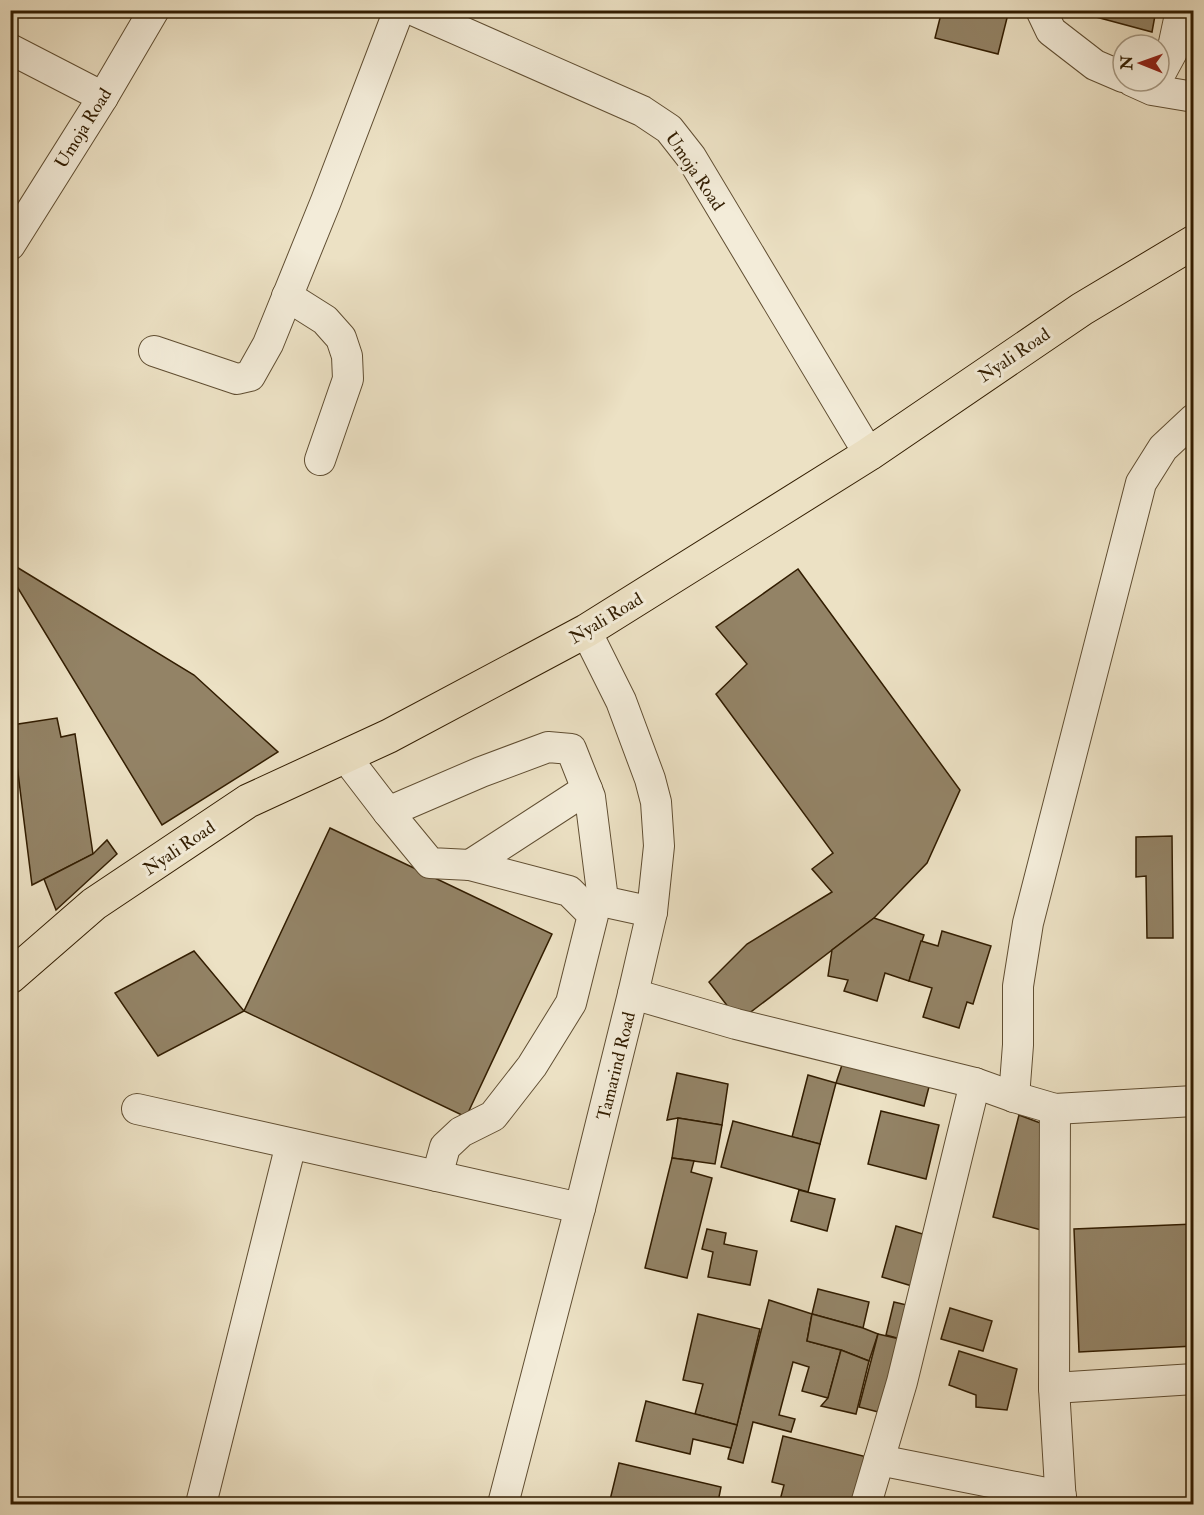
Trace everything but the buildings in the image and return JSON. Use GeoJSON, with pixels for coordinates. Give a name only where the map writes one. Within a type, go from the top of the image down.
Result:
{"type":"FeatureCollection","features":[{"type":"Feature","properties":{"kind":"main road","name":"Nyali Road"},"geometry":{"type":"LineString","coordinates":[[10,977],[94,904],[249,801],[389,735],[586,631],[869,454],[1082,309],[1194,242]]}},
{"type":"Feature","properties":{"kind":"street","name":"Umoja Road"},"geometry":{"type":"LineString","coordinates":[[10,245],[103,97],[154,10]]}},
{"type":"Feature","properties":{"kind":"street"},"geometry":{"type":"LineString","coordinates":[[154,351],[237,379],[250,376],[268,344],[399,10]]}},
{"type":"Feature","properties":{"kind":"street","name":"Umoja Road"},"geometry":{"type":"LineString","coordinates":[[413,10],[642,111],[669,129],[691,158],[869,454]]}},
{"type":"Feature","properties":{"kind":"street"},"geometry":{"type":"LineString","coordinates":[[1041,10],[1051,31],[1095,65],[1111,72]]}},
{"type":"Feature","properties":{"kind":"street"},"geometry":{"type":"LineString","coordinates":[[1171,53],[1181,10]]}},
{"type":"Feature","properties":{"kind":"street"},"geometry":{"type":"LineString","coordinates":[[10,49],[103,97]]}},
{"type":"Feature","properties":{"kind":"street"},"geometry":{"type":"LineString","coordinates":[[1171,89],[1194,97]]}},
{"type":"Feature","properties":{"kind":"street"},"geometry":{"type":"LineString","coordinates":[[287,296],[325,320],[341,338],[347,356],[348,379],[320,460]]}},
{"type":"Feature","properties":{"kind":"street"},"geometry":{"type":"LineString","coordinates":[[1014,1097],[1018,1045],[1018,986],[1028,922],[1141,483],[1163,448],[1194,419]]}},
{"type":"Feature","properties":{"kind":"street","name":"Tamarind Road"},"geometry":{"type":"LineString","coordinates":[[503,1504],[633,994],[652,912],[659,846],[654,795],[650,779],[621,701],[586,631]]}},
{"type":"Feature","properties":{"kind":"street"},"geometry":{"type":"LineString","coordinates":[[388,812],[481,772],[548,747],[571,749],[590,797],[602,892],[571,1003],[532,1066],[493,1116],[461,1131],[445,1147],[437,1176]]}},
{"type":"Feature","properties":{"kind":"street"},"geometry":{"type":"LineString","coordinates":[[345,756],[430,863],[470,866],[569,891],[599,908],[652,912]]}},
{"type":"Feature","properties":{"kind":"street"},"geometry":{"type":"LineString","coordinates":[[470,866],[587,789]]}},
{"type":"Feature","properties":{"kind":"street"},"geometry":{"type":"LineString","coordinates":[[633,994],[736,1024],[975,1083],[1055,1109],[1194,1101]]}},
{"type":"Feature","properties":{"kind":"street"},"geometry":{"type":"LineString","coordinates":[[866,1504],[902,1382],[975,1083]]}},
{"type":"Feature","properties":{"kind":"street"},"geometry":{"type":"LineString","coordinates":[[137,1109],[580,1208]]}},
{"type":"Feature","properties":{"kind":"street"},"geometry":{"type":"LineString","coordinates":[[879,1460],[1061,1500],[1054,1388],[1055,1109]]}},
{"type":"Feature","properties":{"kind":"street"},"geometry":{"type":"LineString","coordinates":[[201,1504],[291,1144]]}},
{"type":"Feature","properties":{"kind":"street"},"geometry":{"type":"LineString","coordinates":[[1054,1388],[1194,1379]]}}]}
